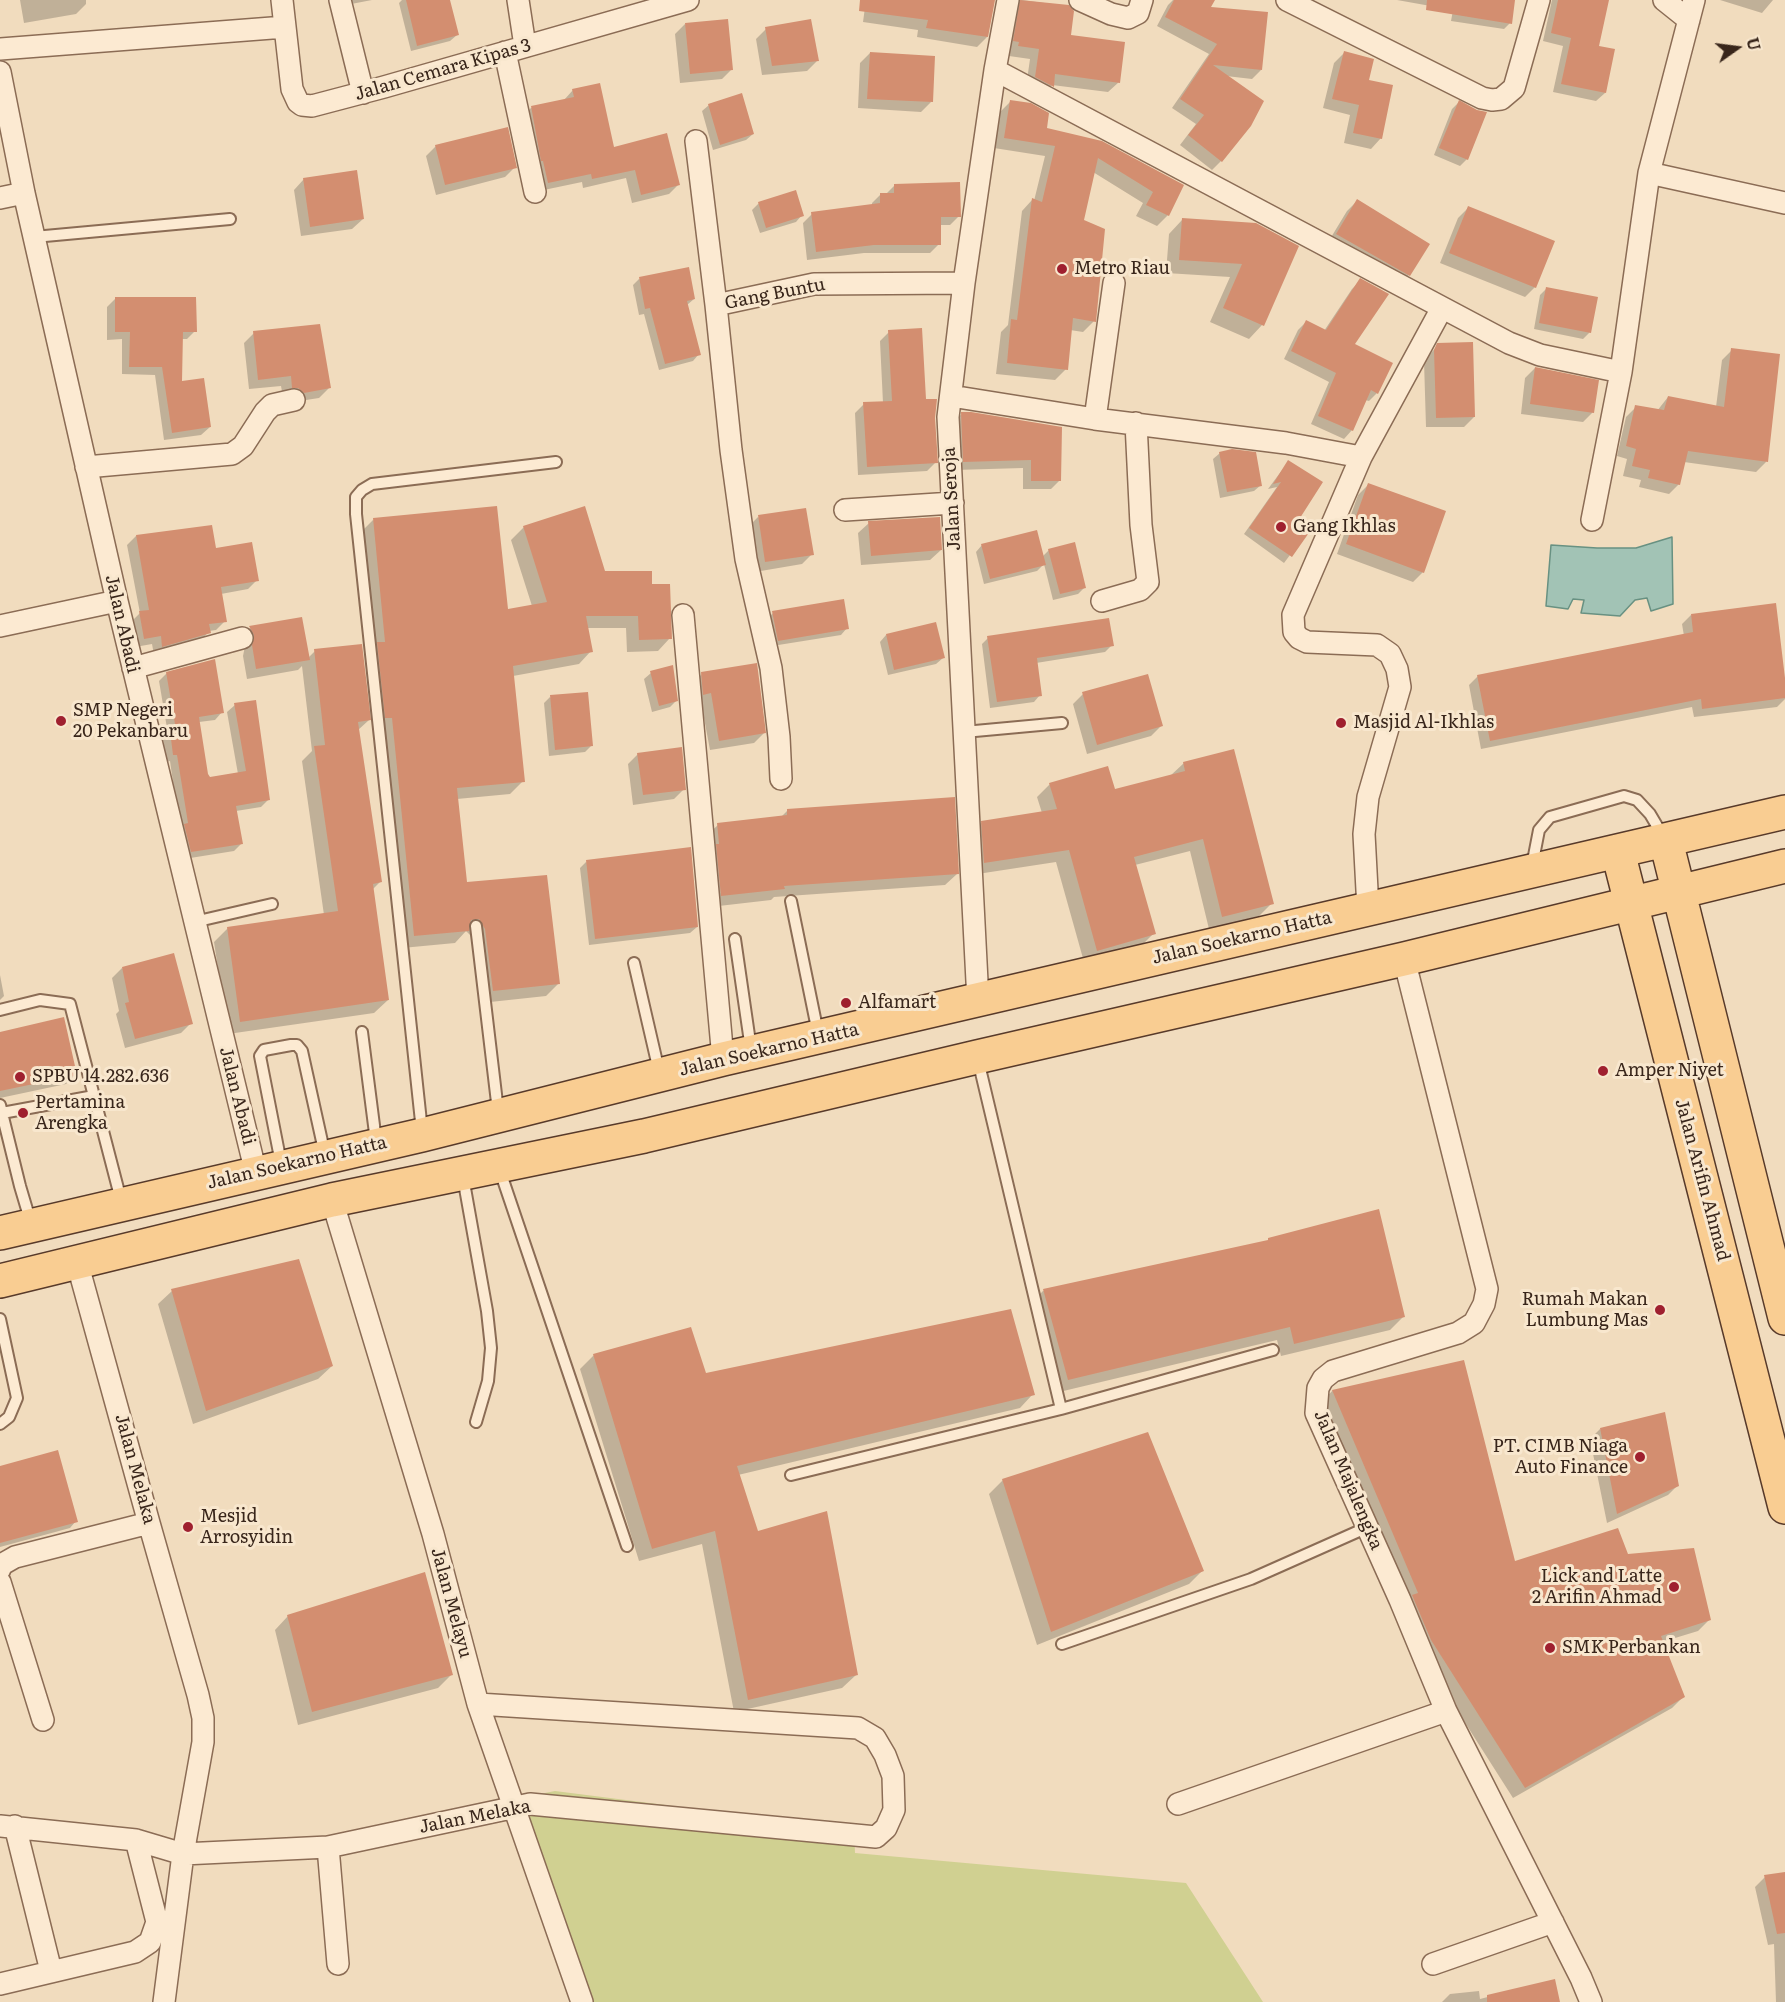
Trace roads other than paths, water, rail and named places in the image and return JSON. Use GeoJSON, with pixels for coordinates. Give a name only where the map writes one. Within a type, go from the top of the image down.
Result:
{"type":"FeatureCollection","features":[{"type":"Feature","properties":{"kind":"main road","name":"Jalan Soekarno Hatta"},"geometry":{"type":"LineString","coordinates":[[0,1233],[422,1135],[738,1056],[1229,940],[1785,812]]}},
{"type":"Feature","properties":{"kind":"main road"},"geometry":{"type":"LineString","coordinates":[[1744,822],[1734,838],[1734,848],[1738,862],[1744,870],[1751,874]]}},
{"type":"Feature","properties":{"kind":"main road"},"geometry":{"type":"LineString","coordinates":[[1666,841],[1785,1318]]}},
{"type":"Feature","properties":{"kind":"main road","name":"Jalan Arifin Ahmad"},"geometry":{"type":"LineString","coordinates":[[1618,852],[1785,1508]]}},
{"type":"Feature","properties":{"kind":"main road"},"geometry":{"type":"LineString","coordinates":[[0,1281],[332,1200],[644,1136],[1404,959],[1785,866]]}},
{"type":"Feature","properties":{"kind":"street","name":"Jalan Cemara Kipas 3"},"geometry":{"type":"LineString","coordinates":[[282,0],[290,79],[298,102],[312,106],[688,0]]}},
{"type":"Feature","properties":{"kind":"street"},"geometry":{"type":"LineString","coordinates":[[340,0],[363,93]]}},
{"type":"Feature","properties":{"kind":"street"},"geometry":{"type":"LineString","coordinates":[[518,0],[515,49],[535,192]]}},
{"type":"Feature","properties":{"kind":"street","name":"Jalan Seroja"},"geometry":{"type":"LineString","coordinates":[[978,1001],[949,425],[964,283],[995,70],[1008,0]]}},
{"type":"Feature","properties":{"kind":"street"},"geometry":{"type":"LineString","coordinates":[[1080,0],[1111,14],[1128,18],[1138,13],[1142,0]]}},
{"type":"Feature","properties":{"kind":"street"},"geometry":{"type":"LineString","coordinates":[[1287,0],[1482,98],[1492,100],[1501,99],[1514,88],[1539,0]]}},
{"type":"Feature","properties":{"kind":"street"},"geometry":{"type":"LineString","coordinates":[[1592,520],[1621,372],[1649,173],[1692,10],[1664,0]]}},
{"type":"Feature","properties":{"kind":"street"},"geometry":{"type":"LineString","coordinates":[[0,49],[285,27]]}},
{"type":"Feature","properties":{"kind":"street"},"geometry":{"type":"LineString","coordinates":[[995,70],[1509,343],[1540,355],[1621,372]]}},
{"type":"Feature","properties":{"kind":"street","name":"Jalan Abadi"},"geometry":{"type":"LineString","coordinates":[[0,72],[24,193],[86,467],[194,922],[269,1169]]}},
{"type":"Feature","properties":{"kind":"street","name":"Gang Buntu"},"geometry":{"type":"LineString","coordinates":[[696,141],[716,306],[814,284],[964,283]]}},
{"type":"Feature","properties":{"kind":"street"},"geometry":{"type":"LineString","coordinates":[[1649,173],[1785,203]]}},
{"type":"Feature","properties":{"kind":"street"},"geometry":{"type":"LineString","coordinates":[[0,198],[24,193]]}},
{"type":"Feature","properties":{"kind":"street"},"geometry":{"type":"LineString","coordinates":[[1095,419],[1114,283]]}},
{"type":"Feature","properties":{"kind":"street"},"geometry":{"type":"LineString","coordinates":[[716,306],[731,450],[746,558],[771,668],[781,779]]}},
{"type":"Feature","properties":{"kind":"street"},"geometry":{"type":"LineString","coordinates":[[1368,909],[1364,834],[1368,797],[1400,687],[1397,669],[1390,654],[1377,645],[1307,642],[1294,632],[1292,623],[1293,615],[1361,458],[1442,308]]}},
{"type":"Feature","properties":{"kind":"street"},"geometry":{"type":"LineString","coordinates":[[951,396],[1095,419],[1254,438],[1361,458]]}},
{"type":"Feature","properties":{"kind":"street"},"geometry":{"type":"LineString","coordinates":[[86,467],[232,454],[243,446],[272,405],[294,400]]}},
{"type":"Feature","properties":{"kind":"street"},"geometry":{"type":"LineString","coordinates":[[1102,601],[1140,590],[1148,582],[1141,525],[1136,423]]}},
{"type":"Feature","properties":{"kind":"street"},"geometry":{"type":"LineString","coordinates":[[845,510],[953,503]]}},
{"type":"Feature","properties":{"kind":"street"},"geometry":{"type":"LineString","coordinates":[[0,626],[117,601]]}},
{"type":"Feature","properties":{"kind":"street"},"geometry":{"type":"LineString","coordinates":[[683,615],[738,1056]]}},
{"type":"Feature","properties":{"kind":"street"},"geometry":{"type":"LineString","coordinates":[[133,668],[242,639]]}},
{"type":"Feature","properties":{"kind":"street","name":"Jalan Majalengka"},"geometry":{"type":"LineString","coordinates":[[1404,959],[1487,1289],[1484,1304],[1474,1323],[1458,1333],[1333,1371],[1323,1379],[1318,1388],[1316,1413],[1368,1527],[1446,1711],[1591,2002]]}},
{"type":"Feature","properties":{"kind":"street","name":"Jalan Melayu"},"geometry":{"type":"LineString","coordinates":[[332,1200],[433,1534],[478,1704],[582,2002]]}},
{"type":"Feature","properties":{"kind":"street","name":"Jalan Melaka"},"geometry":{"type":"LineString","coordinates":[[77,1262],[203,1718],[203,1742],[183,1854],[164,2002]]}},
{"type":"Feature","properties":{"kind":"street"},"geometry":{"type":"LineString","coordinates":[[0,1569],[1,1565],[15,1557],[149,1523]]}},
{"type":"Feature","properties":{"kind":"street"},"geometry":{"type":"LineString","coordinates":[[0,1582],[43,1720]]}},
{"type":"Feature","properties":{"kind":"street","name":"Jalan Melaka"},"geometry":{"type":"LineString","coordinates":[[183,1854],[328,1847],[513,1807],[544,1804],[876,1837],[886,1828],[894,1810],[893,1776],[885,1755],[875,1738],[858,1728],[478,1704]]}},
{"type":"Feature","properties":{"kind":"street"},"geometry":{"type":"LineString","coordinates":[[1178,1804],[1446,1711]]}},
{"type":"Feature","properties":{"kind":"street"},"geometry":{"type":"LineString","coordinates":[[51,1971],[8,1826],[136,1840],[183,1854]]}},
{"type":"Feature","properties":{"kind":"street"},"geometry":{"type":"LineString","coordinates":[[0,1984],[135,1952],[150,1942],[157,1922],[136,1840]]}},
{"type":"Feature","properties":{"kind":"street"},"geometry":{"type":"LineString","coordinates":[[328,1847],[338,1964]]}},
{"type":"Feature","properties":{"kind":"street"},"geometry":{"type":"LineString","coordinates":[[1433,1964],[1552,1922]]}},
{"type":"Feature","properties":{"kind":"lane"},"geometry":{"type":"LineString","coordinates":[[34,237],[230,219]]}},
{"type":"Feature","properties":{"kind":"lane"},"geometry":{"type":"LineString","coordinates":[[422,1135],[356,497],[372,484],[556,462]]}},
{"type":"Feature","properties":{"kind":"lane"},"geometry":{"type":"LineString","coordinates":[[964,732],[1062,723]]}},
{"type":"Feature","properties":{"kind":"lane"},"geometry":{"type":"LineString","coordinates":[[1531,872],[1539,830],[1550,817],[1624,796],[1637,800],[1650,814],[1666,841]]}},
{"type":"Feature","properties":{"kind":"lane"},"geometry":{"type":"LineString","coordinates":[[791,901],[819,1038]]}},
{"type":"Feature","properties":{"kind":"lane"},"geometry":{"type":"LineString","coordinates":[[194,922],[273,904]]}},
{"type":"Feature","properties":{"kind":"lane"},"geometry":{"type":"LineString","coordinates":[[476,926],[498,1116]]}},
{"type":"Feature","properties":{"kind":"lane"},"geometry":{"type":"LineString","coordinates":[[735,939],[738,1056]]}},
{"type":"Feature","properties":{"kind":"lane"},"geometry":{"type":"LineString","coordinates":[[634,963],[660,1075]]}},
{"type":"Feature","properties":{"kind":"lane"},"geometry":{"type":"LineString","coordinates":[[0,1010],[40,1000],[70,1004],[122,1203]]}},
{"type":"Feature","properties":{"kind":"lane"},"geometry":{"type":"LineString","coordinates":[[362,1032],[376,1144]]}},
{"type":"Feature","properties":{"kind":"lane"},"geometry":{"type":"LineString","coordinates":[[269,1169],[260,1056],[264,1050],[297,1045],[302,1051],[325,1156]]}},
{"type":"Feature","properties":{"kind":"lane"},"geometry":{"type":"LineString","coordinates":[[977,1057],[1061,1409]]}},
{"type":"Feature","properties":{"kind":"lane"},"geometry":{"type":"LineString","coordinates":[[32,1226],[1,1109],[94,1096]]}},
{"type":"Feature","properties":{"kind":"lane"},"geometry":{"type":"LineString","coordinates":[[498,1165],[627,1546]]}},
{"type":"Feature","properties":{"kind":"lane"},"geometry":{"type":"LineString","coordinates":[[463,1174],[488,1311],[491,1348],[488,1381],[476,1422]]}},
{"type":"Feature","properties":{"kind":"lane"},"geometry":{"type":"LineString","coordinates":[[0,1318],[17,1398],[9,1417],[0,1424]]}},
{"type":"Feature","properties":{"kind":"lane"},"geometry":{"type":"LineString","coordinates":[[791,1475],[1061,1409],[1273,1350]]}},
{"type":"Feature","properties":{"kind":"lane"},"geometry":{"type":"LineString","coordinates":[[1062,1644],[1251,1579],[1368,1527]]}},
{"type":"Feature","properties":{"kind":"place","name":"Metro Riau"},"geometry":{"type":"Point","coordinates":[1062,269]}},
{"type":"Feature","properties":{"kind":"place","name":"Gang Ikhlas"},"geometry":{"type":"Point","coordinates":[1281,527]}},
{"type":"Feature","properties":{"kind":"place","name":"SMP Negeri 20 Pekanbaru"},"geometry":{"type":"Point","coordinates":[61,721]}},
{"type":"Feature","properties":{"kind":"place","name":"Masjid Al-Ikhlas"},"geometry":{"type":"Point","coordinates":[1341,723]}},
{"type":"Feature","properties":{"kind":"place","name":"Alfamart"},"geometry":{"type":"Point","coordinates":[846,1003]}},
{"type":"Feature","properties":{"kind":"place","name":"Amper Niyet"},"geometry":{"type":"Point","coordinates":[1603,1071]}},
{"type":"Feature","properties":{"kind":"place","name":"SPBU 14.282.636"},"geometry":{"type":"Point","coordinates":[20,1077]}},
{"type":"Feature","properties":{"kind":"place","name":"Pertamina Arengka"},"geometry":{"type":"Point","coordinates":[23,1113]}},
{"type":"Feature","properties":{"kind":"place","name":"Rumah Makan Lumbung Mas"},"geometry":{"type":"Point","coordinates":[1660,1310]}},
{"type":"Feature","properties":{"kind":"place","name":"PT. CIMB Niaga Auto Finance"},"geometry":{"type":"Point","coordinates":[1640,1457]}},
{"type":"Feature","properties":{"kind":"place","name":"Mesjid Arrosyidin"},"geometry":{"type":"Point","coordinates":[188,1527]}},
{"type":"Feature","properties":{"kind":"place","name":"Lick and Latte 2 Arifin Ahmad"},"geometry":{"type":"Point","coordinates":[1674,1587]}},
{"type":"Feature","properties":{"kind":"place","name":"SMK Perbankan"},"geometry":{"type":"Point","coordinates":[1550,1648]}}]}
